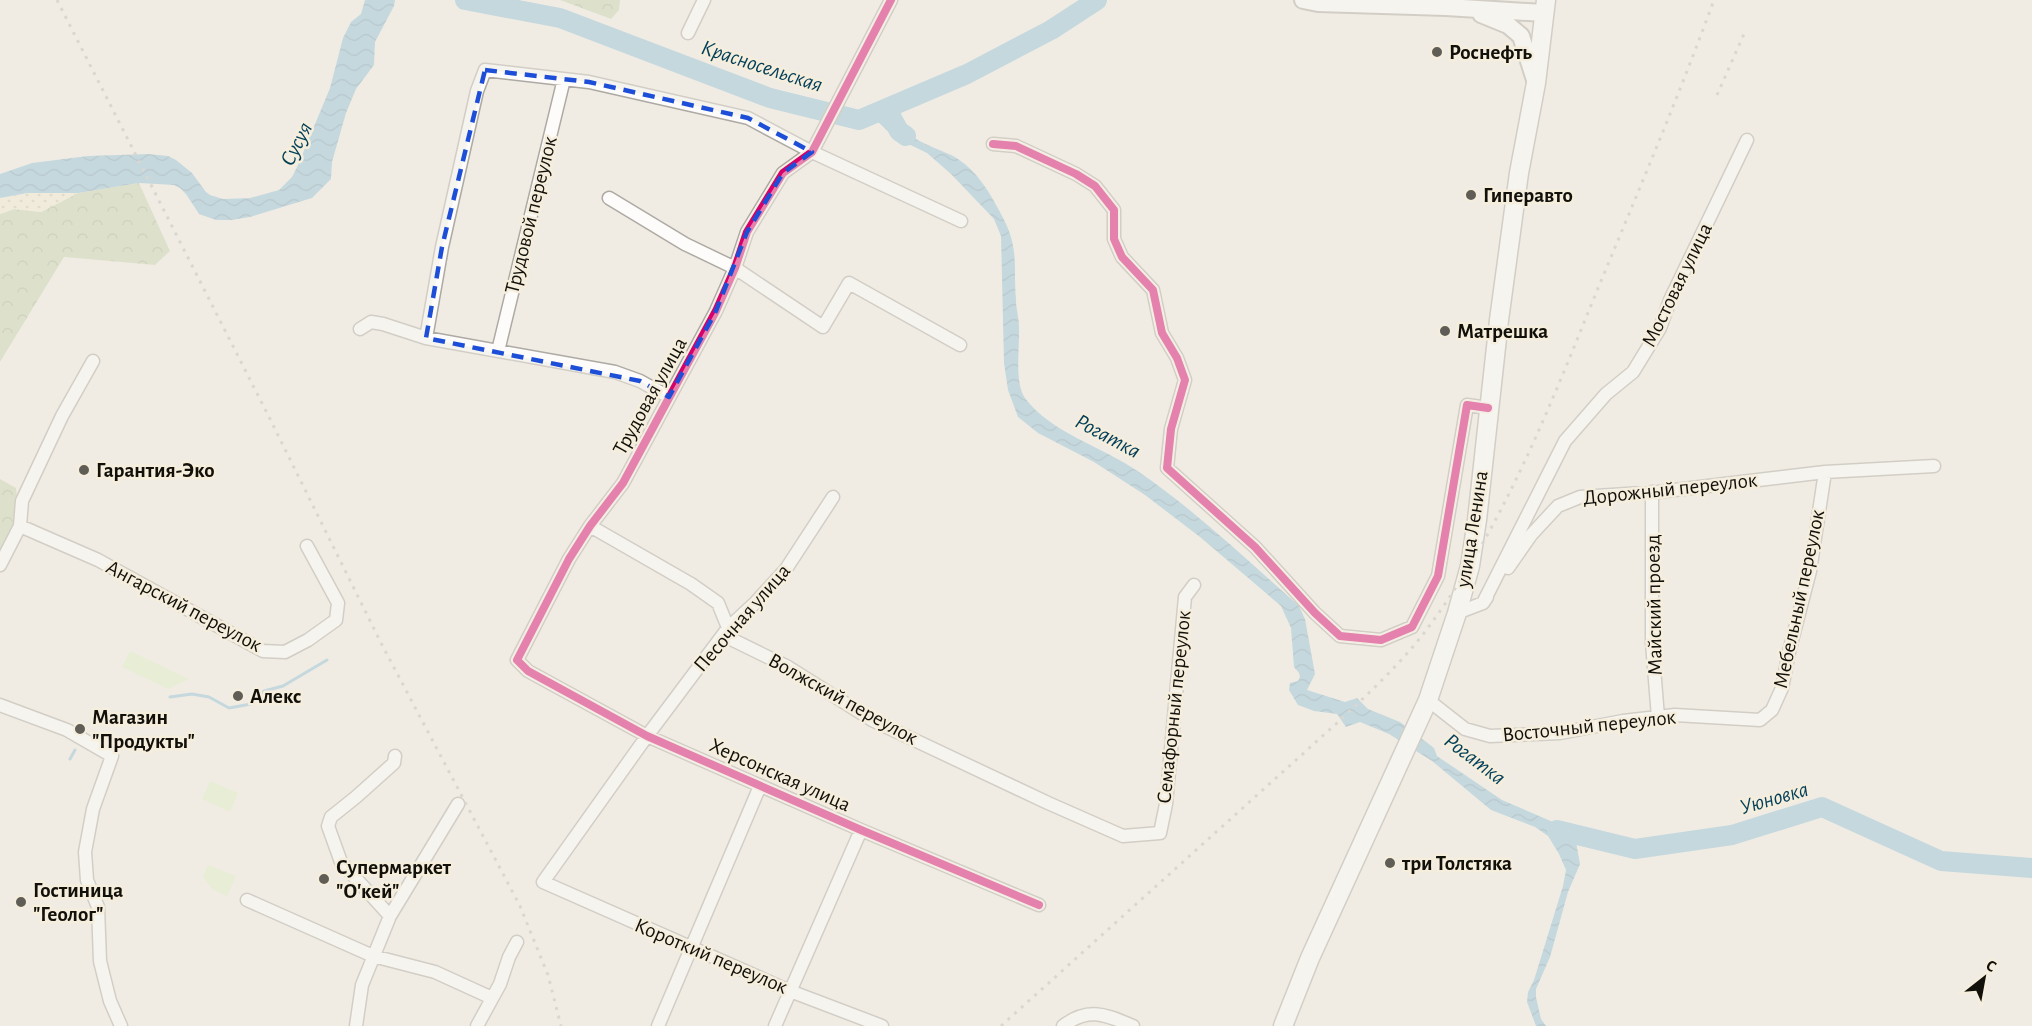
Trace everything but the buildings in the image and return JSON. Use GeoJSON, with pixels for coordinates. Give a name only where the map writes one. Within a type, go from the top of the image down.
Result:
{"type":"FeatureCollection","features":[{"type":"Feature","properties":{"kind":"main road"},"geometry":{"type":"LineString","coordinates":[[1303,0],[1318,3],[1460,8],[1545,7]]}},
{"type":"Feature","properties":{"kind":"main road"},"geometry":{"type":"LineString","coordinates":[[1460,8],[1480,0]]}},
{"type":"Feature","properties":{"kind":"main road","name":"улица Ленина"},"geometry":{"type":"LineString","coordinates":[[1283,1026],[1310,958],[1425,707],[1470,566],[1519,173],[1536,83],[1545,7]]}},
{"type":"Feature","properties":{"kind":"main road"},"geometry":{"type":"LineString","coordinates":[[1460,8],[1508,25],[1521,36],[1536,83]]}},
{"type":"Feature","properties":{"kind":"street"},"geometry":{"type":"LineString","coordinates":[[688,33],[704,0]]}},
{"type":"Feature","properties":{"kind":"street"},"geometry":{"type":"LineString","coordinates":[[812,152],[891,0]]}},
{"type":"Feature","properties":{"kind":"street"},"geometry":{"type":"LineString","coordinates":[[426,338],[442,247],[477,91],[485,70],[589,82],[748,118],[812,152],[961,221]]}},
{"type":"Feature","properties":{"kind":"street","name":"Трудовой переулок"},"geometry":{"type":"LineString","coordinates":[[498,351],[564,79]]}},
{"type":"Feature","properties":{"kind":"street","name":"Мостовая улица"},"geometry":{"type":"LineString","coordinates":[[1483,603],[1565,441],[1606,394],[1633,372],[1660,328],[1670,300],[1747,140]]}},
{"type":"Feature","properties":{"kind":"street"},"geometry":{"type":"LineString","coordinates":[[993,144],[1016,147],[1076,174],[1095,186],[1114,210],[1114,239],[1122,257],[1153,290],[1162,333],[1177,358],[1185,380],[1172,429],[1167,468],[1255,547],[1315,613],[1340,636],[1381,640],[1412,627],[1438,576],[1467,405],[1488,408]]}},
{"type":"Feature","properties":{"kind":"street","name":"Трудовая улица"},"geometry":{"type":"LineString","coordinates":[[517,660],[569,559],[590,526],[623,483],[716,311],[735,268],[747,232],[783,173],[812,152]]}},
{"type":"Feature","properties":{"kind":"street"},"geometry":{"type":"LineString","coordinates":[[609,198],[686,244],[735,268],[823,327],[849,283],[960,345]]}},
{"type":"Feature","properties":{"kind":"street"},"geometry":{"type":"LineString","coordinates":[[360,329],[371,322],[383,324],[426,338],[615,372],[640,381],[669,397]]}},
{"type":"Feature","properties":{"kind":"street"},"geometry":{"type":"LineString","coordinates":[[0,565],[20,526],[22,501],[62,416],[93,361]]}},
{"type":"Feature","properties":{"kind":"street","name":"Дорожный переулок"},"geometry":{"type":"LineString","coordinates":[[1483,603],[1531,535],[1558,506],[1580,497],[1652,492],[1825,472],[1934,466]]}},
{"type":"Feature","properties":{"kind":"street","name":"Мебельный переулок"},"geometry":{"type":"LineString","coordinates":[[1760,720],[1772,710],[1782,688],[1810,571],[1825,472]]}},
{"type":"Feature","properties":{"kind":"street","name":"Майский проезд"},"geometry":{"type":"LineString","coordinates":[[1652,492],[1653,643],[1658,717]]}},
{"type":"Feature","properties":{"kind":"street","name":"Песочная улица"},"geometry":{"type":"LineString","coordinates":[[543,882],[647,736],[728,628],[786,569],[832,497]]}},
{"type":"Feature","properties":{"kind":"street","name":"Ангарский переулок"},"geometry":{"type":"LineString","coordinates":[[20,526],[98,560],[263,651],[285,652],[308,640],[336,620],[338,603],[307,546]]}},
{"type":"Feature","properties":{"kind":"street","name":"Волжский переулок"},"geometry":{"type":"LineString","coordinates":[[590,526],[691,584],[718,603],[733,640],[788,668],[872,720],[1123,836],[1161,832]]}},
{"type":"Feature","properties":{"kind":"street","name":"Семафорный переулок"},"geometry":{"type":"LineString","coordinates":[[1161,832],[1166,804],[1185,597],[1194,585]]}},
{"type":"Feature","properties":{"kind":"street"},"geometry":{"type":"LineString","coordinates":[[1457,612],[1483,603]]}},
{"type":"Feature","properties":{"kind":"street","name":"Херсонская улица"},"geometry":{"type":"LineString","coordinates":[[517,660],[528,670],[647,736],[1039,905]]}},
{"type":"Feature","properties":{"kind":"street"},"geometry":{"type":"LineString","coordinates":[[0,705],[67,730],[112,756],[93,809],[85,852],[87,880],[98,907],[100,961],[110,1002],[121,1026]]}},
{"type":"Feature","properties":{"kind":"street","name":"Восточный переулок"},"geometry":{"type":"LineString","coordinates":[[1425,707],[1465,729],[1490,736],[1560,733],[1623,721],[1675,715],[1760,720]]}},
{"type":"Feature","properties":{"kind":"street"},"geometry":{"type":"LineString","coordinates":[[390,916],[345,869],[328,826],[331,817],[394,763],[395,756]]}},
{"type":"Feature","properties":{"kind":"street"},"geometry":{"type":"LineString","coordinates":[[658,1026],[760,786]]}},
{"type":"Feature","properties":{"kind":"street"},"geometry":{"type":"LineString","coordinates":[[357,1026],[362,985],[390,916],[458,804]]}},
{"type":"Feature","properties":{"kind":"street"},"geometry":{"type":"LineString","coordinates":[[775,1026],[861,830]]}},
{"type":"Feature","properties":{"kind":"street","name":"Короткий переулок"},"geometry":{"type":"LineString","coordinates":[[543,882],[790,991],[882,1026]]}},
{"type":"Feature","properties":{"kind":"street"},"geometry":{"type":"LineString","coordinates":[[247,900],[373,956],[435,972],[492,998]]}},
{"type":"Feature","properties":{"kind":"street"},"geometry":{"type":"LineString","coordinates":[[477,1026],[500,984],[517,942]]}},
{"type":"Feature","properties":{"kind":"street"},"geometry":{"type":"LineString","coordinates":[[1068,1022],[1090,1013],[1111,1017],[1133,1026]]}},
{"type":"Feature","properties":{"kind":"highlighted area"},"geometry":{"type":"Polygon","coordinates":[[[485,70],[589,82],[748,118],[812,152],[783,173],[747,232],[716,311],[669,397],[640,381],[426,338],[442,247],[485,70]]]}},
{"type":"Feature","properties":{"kind":"green space"},"geometry":{"type":"Polygon","coordinates":[[[560,0],[620,0],[619,10],[611,19],[560,0]]]}},
{"type":"Feature","properties":{"kind":"green space"},"geometry":{"type":"Polygon","coordinates":[[[139,183],[170,251],[155,265],[64,257],[0,362],[0,214],[14,209],[41,212],[78,193],[139,183]]]}},
{"type":"Feature","properties":{"kind":"green space"},"geometry":{"type":"Polygon","coordinates":[[[0,479],[16,488],[20,526],[0,565],[0,479]]]}},
{"type":"Feature","properties":{"kind":"green space"},"geometry":{"type":"Polygon","coordinates":[[[130,651],[189,679],[168,689],[122,667],[130,651]]]}},
{"type":"Feature","properties":{"kind":"green space"},"geometry":{"type":"Polygon","coordinates":[[[210,781],[238,793],[230,812],[202,799],[210,781]]]}},
{"type":"Feature","properties":{"kind":"green space"},"geometry":{"type":"Polygon","coordinates":[[[208,865],[236,876],[227,896],[212,889],[203,877],[208,865]]]}},
{"type":"Feature","properties":{"kind":"sand"},"geometry":{"type":"Polygon","coordinates":[[[27,193],[78,193],[41,212],[14,209],[0,214],[0,198],[27,193]]]}},
{"type":"Feature","properties":{"kind":"water"},"geometry":{"type":"Polygon","coordinates":[[[365,0],[395,0],[375,42],[374,65],[356,89],[346,113],[332,162],[331,179],[312,198],[250,217],[216,220],[199,214],[186,194],[174,185],[139,183],[78,193],[27,193],[0,198],[0,174],[32,163],[88,156],[148,154],[168,156],[176,160],[192,173],[206,192],[223,199],[250,198],[279,190],[292,177],[298,165],[330,88],[343,38],[351,22],[361,14],[365,0]]]}},
{"type":"Feature","properties":{"kind":"water"},"geometry":{"type":"Polygon","coordinates":[[[900,112],[900,121],[911,136],[958,159],[977,176],[1006,225],[1011,236],[1014,255],[1020,383],[1025,398],[1036,410],[1063,430],[1125,463],[1160,487],[1221,536],[1299,606],[1305,619],[1315,674],[1307,690],[1345,702],[1357,698],[1368,709],[1400,722],[1434,748],[1437,756],[1502,800],[1567,828],[1576,842],[1580,864],[1568,892],[1550,957],[1536,989],[1541,1019],[1546,1026],[1536,1026],[1527,1002],[1528,992],[1534,980],[1566,870],[1548,836],[1535,827],[1491,810],[1432,761],[1389,734],[1360,722],[1346,727],[1337,714],[1314,711],[1298,705],[1289,690],[1290,683],[1298,681],[1300,677],[1294,667],[1291,628],[1281,606],[1200,537],[1145,495],[1094,462],[1038,433],[1018,417],[1008,390],[1004,363],[1001,236],[994,219],[951,174],[927,153],[894,137],[878,122],[900,112]]]}},
{"type":"Feature","properties":{"kind":"waterway","name":"Красносельская"},"geometry":{"type":"LineString","coordinates":[[465,0],[560,18],[770,98],[859,120],[967,74],[1051,30],[1097,0]]}},
{"type":"Feature","properties":{"kind":"waterway","name":"Рогатка"},"geometry":{"type":"LineString","coordinates":[[887,109],[899,131],[906,136]]}},
{"type":"Feature","properties":{"kind":"waterway"},"geometry":{"type":"LineString","coordinates":[[170,697],[192,694],[209,697],[229,708],[251,704],[264,691],[283,686],[327,660]]}},
{"type":"Feature","properties":{"kind":"waterway"},"geometry":{"type":"LineString","coordinates":[[70,759],[75,750]]}},
{"type":"Feature","properties":{"kind":"waterway","name":"Уюновка"},"geometry":{"type":"LineString","coordinates":[[1557,830],[1635,849],[1732,835],[1822,807],[1941,861],[2032,868]]}},
{"type":"Feature","properties":{"kind":"railway"},"geometry":{"type":"LineString","coordinates":[[57,0],[381,643],[520,906],[548,975],[561,1026]]}},
{"type":"Feature","properties":{"kind":"railway"},"geometry":{"type":"LineString","coordinates":[[1001,1026],[1337,723],[1398,664],[1430,625],[1480,548],[1522,467],[1656,150],[1714,0]]}},
{"type":"Feature","properties":{"kind":"railway"},"geometry":{"type":"LineString","coordinates":[[1717,95],[1744,34]]}},
{"type":"Feature","properties":{"kind":"cycle path"},"geometry":{"type":"LineString","coordinates":[[891,0],[812,152],[783,173],[747,232],[735,268],[716,311],[623,483],[590,526],[569,559],[517,660],[528,671],[647,736],[1039,905]]}},
{"type":"Feature","properties":{"kind":"cycle path"},"geometry":{"type":"LineString","coordinates":[[993,144],[1016,146],[1076,174],[1095,186],[1114,210],[1114,239],[1122,257],[1153,290],[1162,333],[1177,358],[1185,380],[1171,429],[1167,468],[1255,547],[1315,613],[1340,636],[1381,640],[1412,627],[1438,576],[1467,405],[1488,408]]}},
{"type":"Feature","properties":{"kind":"place","name":"Роснефть"},"geometry":{"type":"Point","coordinates":[1437,52]}},
{"type":"Feature","properties":{"kind":"place","name":"Гиперавто"},"geometry":{"type":"Point","coordinates":[1471,195]}},
{"type":"Feature","properties":{"kind":"place","name":"Матрешка"},"geometry":{"type":"Point","coordinates":[1445,331]}},
{"type":"Feature","properties":{"kind":"place","name":"Гарантия-Эко"},"geometry":{"type":"Point","coordinates":[84,470]}},
{"type":"Feature","properties":{"kind":"place","name":"Алекс"},"geometry":{"type":"Point","coordinates":[238,696]}},
{"type":"Feature","properties":{"kind":"place","name":"Магазин \"Продукты\""},"geometry":{"type":"Point","coordinates":[80,729]}},
{"type":"Feature","properties":{"kind":"place","name":"три Толстяка"},"geometry":{"type":"Point","coordinates":[1390,863]}},
{"type":"Feature","properties":{"kind":"place","name":"Супермаркет \"О'кей\""},"geometry":{"type":"Point","coordinates":[324,879]}},
{"type":"Feature","properties":{"kind":"place","name":"Гостиница \"Геолог\""},"geometry":{"type":"Point","coordinates":[21,902]}},
{"type":"Feature","properties":{"kind":"water label","name":"Сусуя"},"geometry":{"type":"Point","coordinates":[296,144]}}]}
